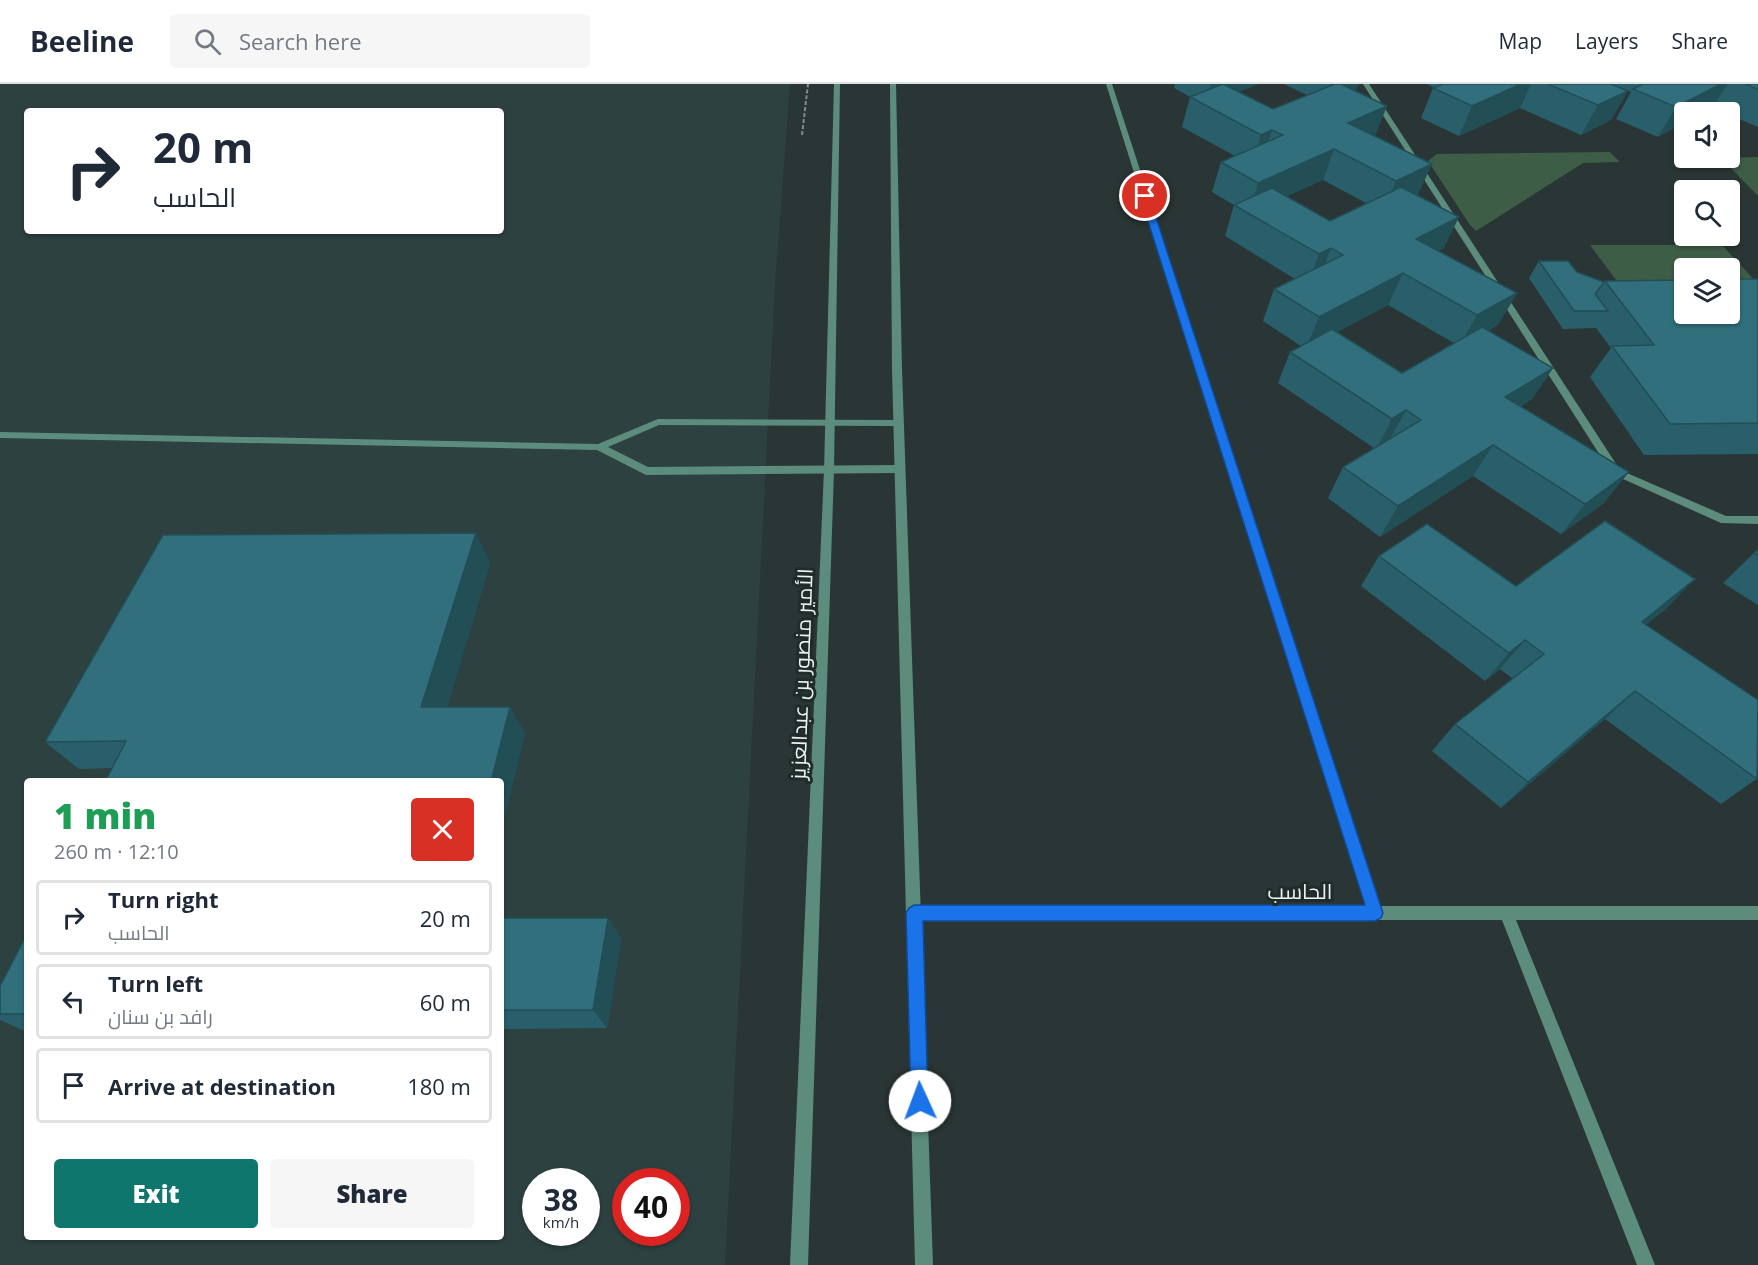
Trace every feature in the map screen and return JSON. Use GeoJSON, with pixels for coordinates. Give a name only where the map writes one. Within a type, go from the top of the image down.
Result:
{"type":"FeatureCollection","features":[{"type":"Feature","properties":{"kind":"street","name":"الأمير منصور بن عبدالعزيز"},"geometry":{"type":"LineString","coordinates":[[799,1265],[829,470],[837,84]]}},
{"type":"Feature","properties":{"kind":"street"},"geometry":{"type":"LineString","coordinates":[[893,84],[900,469],[924,1265]]}},
{"type":"Feature","properties":{"kind":"street"},"geometry":{"type":"LineString","coordinates":[[1109,84],[1375,913]]}},
{"type":"Feature","properties":{"kind":"street"},"geometry":{"type":"LineString","coordinates":[[1366,84],[1617,472],[1725,520],[1758,520]]}},
{"type":"Feature","properties":{"kind":"street"},"geometry":{"type":"LineString","coordinates":[[0,435],[599,447],[658,422],[899,423]]}},
{"type":"Feature","properties":{"kind":"street"},"geometry":{"type":"LineString","coordinates":[[599,447],[646,471],[900,469]]}},
{"type":"Feature","properties":{"kind":"street","name":"الحاسب"},"geometry":{"type":"LineString","coordinates":[[914,913],[1758,913]]}},
{"type":"Feature","properties":{"kind":"street"},"geometry":{"type":"LineString","coordinates":[[1506,913],[1646,1265]]}},
{"type":"Feature","properties":{"kind":"path"},"geometry":{"type":"LineString","coordinates":[[802,135],[808,84]]}},
{"type":"Feature","properties":{"kind":"shaded area"},"geometry":{"type":"Polygon","coordinates":[[[0,84],[790,84],[775,284],[725,1265],[0,1265],[0,84]]]}},
{"type":"Feature","properties":{"kind":"green space"},"geometry":{"type":"Polygon","coordinates":[[[1610,152],[1620,162],[1583,163],[1476,231],[1428,161],[1437,154],[1610,152]]]}},
{"type":"Feature","properties":{"kind":"green space"},"geometry":{"type":"Polygon","coordinates":[[[1740,157],[1758,157],[1758,195],[1731,168],[1740,168],[1740,157]]]}},
{"type":"Feature","properties":{"kind":"green space"},"geometry":{"type":"Polygon","coordinates":[[[1590,245],[1723,246],[1734,258],[1674,258],[1674,291],[1625,292],[1590,245]]]}},
{"type":"Feature","properties":{"kind":"green space"},"geometry":{"type":"Polygon","coordinates":[[[1740,264],[1758,284],[1740,288],[1740,264]]]}},
{"type":"Feature","properties":{"kind":"building"},"geometry":{"type":"Polygon","coordinates":[[[1223,84],[1273,109],[1335,84],[1341,84],[1387,106],[1348,123],[1432,164],[1396,181],[1334,149],[1258,183],[1221,162],[1283,135],[1272,130],[1261,135],[1190,97],[1223,84]]]}},
{"type":"Feature","properties":{"kind":"building"},"geometry":{"type":"Polygon","coordinates":[[[1443,84],[1521,84],[1472,106],[1433,88],[1443,84]]]}},
{"type":"Feature","properties":{"kind":"building"},"geometry":{"type":"Polygon","coordinates":[[[1548,84],[1611,84],[1628,91],[1598,105],[1548,84]]]}},
{"type":"Feature","properties":{"kind":"building"},"geometry":{"type":"Polygon","coordinates":[[[1643,84],[1721,84],[1686,102],[1674,102],[1674,106],[1633,89],[1643,84]]]}},
{"type":"Feature","properties":{"kind":"building"},"geometry":{"type":"Polygon","coordinates":[[[1745,84],[1758,84],[1758,89],[1745,84]]]}},
{"type":"Feature","properties":{"kind":"building"},"geometry":{"type":"Polygon","coordinates":[[[1401,187],[1459,217],[1416,239],[1517,293],[1477,315],[1403,273],[1319,317],[1274,289],[1343,255],[1331,248],[1319,254],[1234,205],[1272,188],[1330,221],[1401,187]]]}},
{"type":"Feature","properties":{"kind":"building"},"geometry":{"type":"Polygon","coordinates":[[[1539,261],[1568,261],[1577,272],[1604,282],[1595,294],[1608,311],[1574,311],[1539,261]]]}},
{"type":"Feature","properties":{"kind":"building"},"geometry":{"type":"Polygon","coordinates":[[[1740,279],[1758,279],[1758,423],[1670,424],[1612,346],[1654,345],[1605,281],[1674,280],[1674,324],[1740,324],[1740,279]]]}},
{"type":"Feature","properties":{"kind":"building"},"geometry":{"type":"Polygon","coordinates":[[[1482,327],[1553,368],[1505,397],[1629,472],[1585,504],[1493,445],[1398,506],[1343,467],[1421,420],[1406,410],[1392,419],[1290,352],[1332,329],[1402,373],[1482,327]]]}},
{"type":"Feature","properties":{"kind":"building"},"geometry":{"type":"Polygon","coordinates":[[[1605,521],[1695,579],[1642,622],[1758,700],[1757,779],[1635,691],[1528,782],[1455,724],[1544,654],[1525,640],[1509,653],[1379,556],[1427,524],[1516,586],[1605,521]]]}},
{"type":"Feature","properties":{"kind":"building"},"geometry":{"type":"Polygon","coordinates":[[[476,533],[421,707],[510,707],[492,778],[107,778],[126,741],[45,742],[163,535],[476,533]]]}},
{"type":"Feature","properties":{"kind":"building"},"geometry":{"type":"Polygon","coordinates":[[[504,918],[608,918],[593,1010],[504,1010],[504,918]]]}},
{"type":"Feature","properties":{"kind":"building"},"geometry":{"type":"Polygon","coordinates":[[[24,940],[24,1014],[0,1014],[0,986],[24,940]]]}},
{"type":"Feature","properties":{"kind":"route"},"geometry":{"type":"LineString","coordinates":[[920,1101],[914,913],[1375,913],[1145,196]]}}]}
